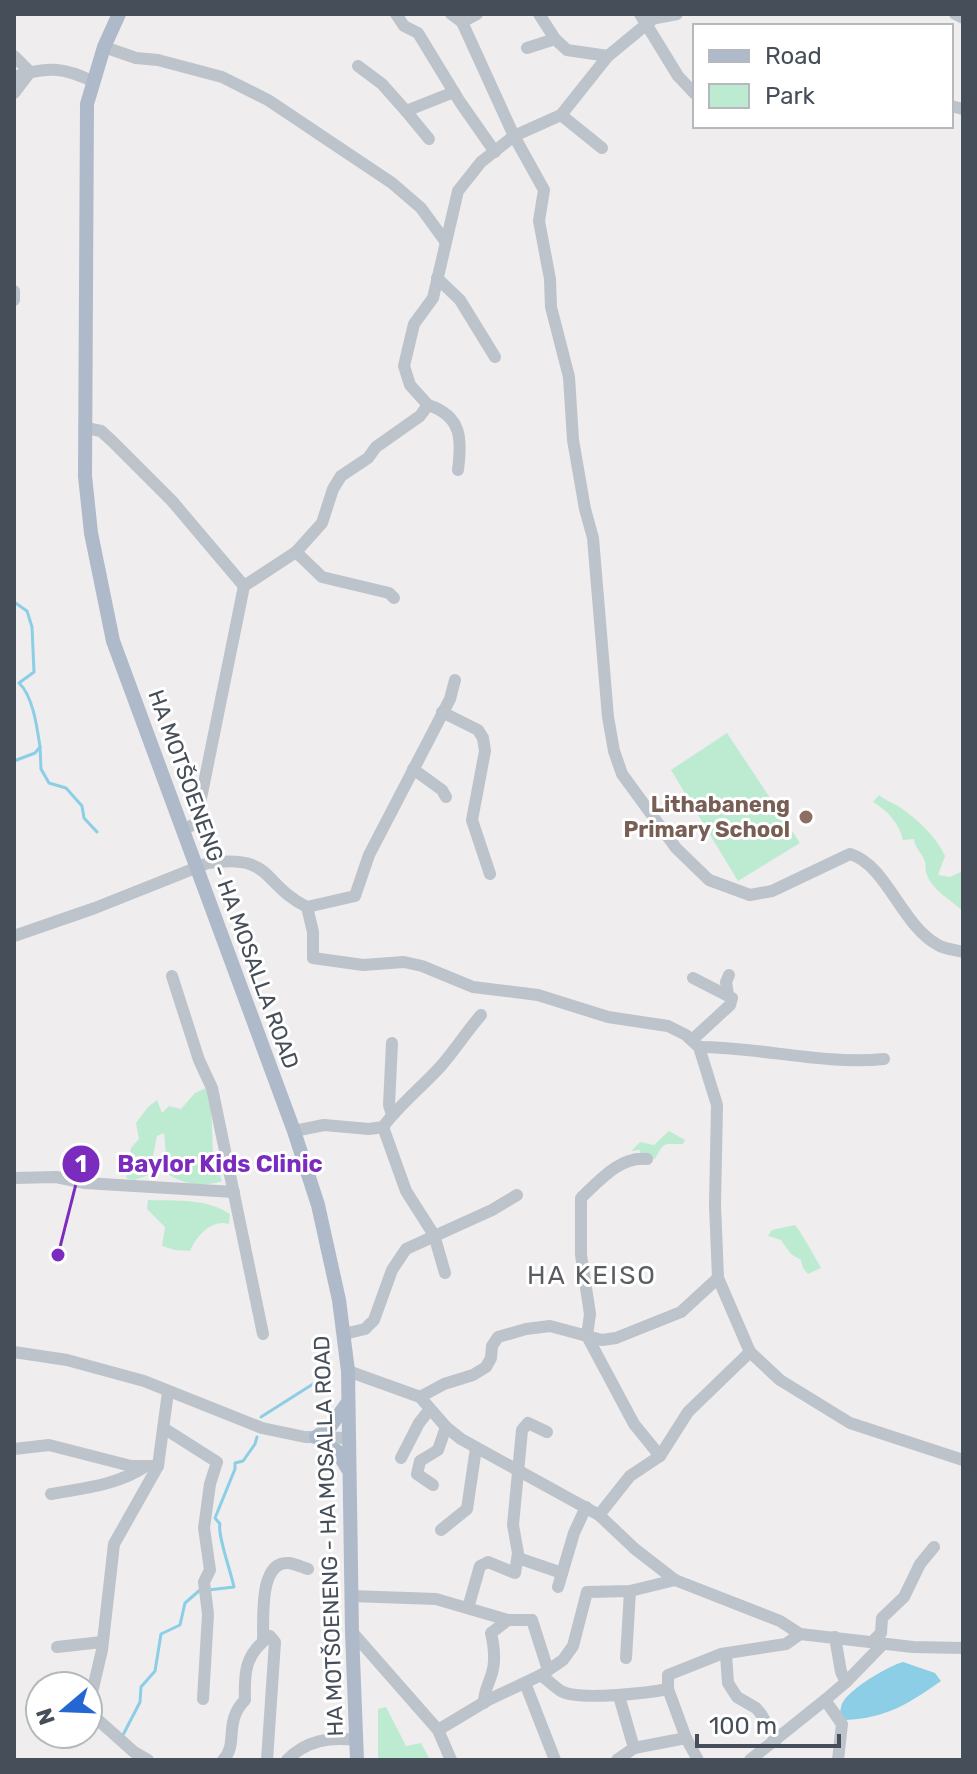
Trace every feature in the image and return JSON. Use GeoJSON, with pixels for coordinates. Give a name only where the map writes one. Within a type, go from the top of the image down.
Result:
{"type":"FeatureCollection","features":[{"type":"Feature","properties":{"kind":"main road","name":"HA MOTŠOENENG - HA MOSALLA ROAD"},"geometry":{"type":"LineString","coordinates":[[119,14],[104,47],[87,104],[85,476],[91,533],[113,641],[294,1131],[318,1205],[339,1300],[348,1371],[357,1760]]}},
{"type":"Feature","properties":{"kind":"main road"},"geometry":{"type":"LineString","coordinates":[[348,1402],[330,1427],[316,1437],[337,1451],[349,1472]]}},
{"type":"Feature","properties":{"kind":"street"},"geometry":{"type":"LineString","coordinates":[[396,14],[404,26],[418,33],[495,152]]}},
{"type":"Feature","properties":{"kind":"street"},"geometry":{"type":"LineString","coordinates":[[477,14],[457,18],[544,190],[539,221],[550,279],[551,307],[569,377],[573,440],[594,546],[608,717],[622,774],[676,848],[709,880],[750,895],[772,891],[850,854],[865,858],[918,929],[939,945],[963,952]]}},
{"type":"Feature","properties":{"kind":"street"},"geometry":{"type":"LineString","coordinates":[[539,14],[555,39],[567,50],[608,56]]}},
{"type":"Feature","properties":{"kind":"street"},"geometry":{"type":"LineString","coordinates":[[458,470],[461,439],[455,425],[444,410],[428,405],[410,385],[404,366],[414,324],[433,298],[458,191],[481,162],[514,136],[561,115],[608,56],[650,18],[677,14]]}},
{"type":"Feature","properties":{"kind":"street"},"geometry":{"type":"LineString","coordinates":[[955,14],[963,18]]}},
{"type":"Feature","properties":{"kind":"street"},"geometry":{"type":"LineString","coordinates":[[650,18],[678,76],[693,92]]}},
{"type":"Feature","properties":{"kind":"street"},"geometry":{"type":"LineString","coordinates":[[527,48],[555,39]]}},
{"type":"Feature","properties":{"kind":"street"},"geometry":{"type":"LineString","coordinates":[[104,47],[136,58],[197,69],[222,77],[268,100],[392,183],[421,208],[445,241]]}},
{"type":"Feature","properties":{"kind":"street"},"geometry":{"type":"LineString","coordinates":[[14,56],[30,72]]}},
{"type":"Feature","properties":{"kind":"street"},"geometry":{"type":"LineString","coordinates":[[358,66],[382,84],[429,139]]}},
{"type":"Feature","properties":{"kind":"street"},"geometry":{"type":"LineString","coordinates":[[14,77],[53,68],[78,74],[94,82]]}},
{"type":"Feature","properties":{"kind":"street"},"geometry":{"type":"LineString","coordinates":[[14,93],[30,72]]}},
{"type":"Feature","properties":{"kind":"street"},"geometry":{"type":"LineString","coordinates":[[406,111],[454,92]]}},
{"type":"Feature","properties":{"kind":"street"},"geometry":{"type":"LineString","coordinates":[[561,115],[602,148]]}},
{"type":"Feature","properties":{"kind":"street"},"geometry":{"type":"LineString","coordinates":[[437,278],[460,300],[495,357]]}},
{"type":"Feature","properties":{"kind":"street"},"geometry":{"type":"LineString","coordinates":[[14,291],[14,300]]}},
{"type":"Feature","properties":{"kind":"street"},"geometry":{"type":"LineString","coordinates":[[183,830],[198,822],[244,586],[296,552],[322,523],[333,489],[341,476],[420,416],[428,405]]}},
{"type":"Feature","properties":{"kind":"street"},"geometry":{"type":"LineString","coordinates":[[86,428],[101,431],[172,501],[244,586]]}},
{"type":"Feature","properties":{"kind":"street"},"geometry":{"type":"LineString","coordinates":[[296,552],[322,577],[389,593],[394,598]]}},
{"type":"Feature","properties":{"kind":"street"},"geometry":{"type":"LineString","coordinates":[[14,936],[224,861],[254,864],[268,873],[290,898],[307,907],[355,896],[369,855],[442,712],[455,680]]}},
{"type":"Feature","properties":{"kind":"street"},"geometry":{"type":"LineString","coordinates":[[442,712],[478,730],[483,738],[485,751],[472,820],[490,874]]}},
{"type":"Feature","properties":{"kind":"street"},"geometry":{"type":"LineString","coordinates":[[413,769],[442,790],[446,797]]}},
{"type":"Feature","properties":{"kind":"street"},"geometry":{"type":"LineString","coordinates":[[307,907],[313,932],[313,958],[363,965],[404,962],[422,966],[473,987],[538,995],[608,1017],[668,1026],[695,1044],[822,1060],[884,1059]]}},
{"type":"Feature","properties":{"kind":"street"},"geometry":{"type":"LineString","coordinates":[[728,995],[726,982],[729,975]]}},
{"type":"Feature","properties":{"kind":"street"},"geometry":{"type":"LineString","coordinates":[[172,976],[199,1060],[212,1088],[263,1334]]}},
{"type":"Feature","properties":{"kind":"street"},"geometry":{"type":"LineString","coordinates":[[693,978],[732,998],[730,1005],[695,1044]]}},
{"type":"Feature","properties":{"kind":"street"},"geometry":{"type":"LineString","coordinates":[[294,1131],[324,1125],[369,1129],[383,1127],[442,1065],[481,1015]]}},
{"type":"Feature","properties":{"kind":"street"},"geometry":{"type":"LineString","coordinates":[[392,1043],[389,1105],[392,1115]]}},
{"type":"Feature","properties":{"kind":"street"},"geometry":{"type":"LineString","coordinates":[[695,1044],[717,1105],[715,1205],[718,1278],[750,1352],[780,1380],[850,1423],[963,1460]]}},
{"type":"Feature","properties":{"kind":"street"},"geometry":{"type":"LineString","coordinates":[[383,1127],[406,1191],[434,1235],[445,1273]]}},
{"type":"Feature","properties":{"kind":"street"},"geometry":{"type":"LineString","coordinates":[[647,1159],[634,1158],[623,1163],[581,1198],[581,1255],[590,1314],[587,1336],[634,1424],[660,1456]]}},
{"type":"Feature","properties":{"kind":"street"},"geometry":{"type":"LineString","coordinates":[[14,1178],[56,1177],[85,1183],[234,1192]]}},
{"type":"Feature","properties":{"kind":"street"},"geometry":{"type":"LineString","coordinates":[[344,1334],[365,1329],[374,1320],[392,1270],[406,1249],[492,1210],[517,1195]]}},
{"type":"Feature","properties":{"kind":"street"},"geometry":{"type":"LineString","coordinates":[[420,1397],[486,1367],[498,1337],[550,1326],[602,1340],[616,1338],[681,1312],[718,1278]]}},
{"type":"Feature","properties":{"kind":"street"},"geometry":{"type":"LineString","coordinates":[[14,1352],[67,1360],[144,1381],[262,1428],[316,1437],[348,1438]]}},
{"type":"Feature","properties":{"kind":"street"},"geometry":{"type":"LineString","coordinates":[[599,1515],[630,1476],[660,1456],[688,1412],[750,1352]]}},
{"type":"Feature","properties":{"kind":"street"},"geometry":{"type":"LineString","coordinates":[[348,1371],[420,1397],[446,1427],[476,1448],[599,1515],[635,1549],[675,1580],[780,1621],[800,1634],[963,1648]]}},
{"type":"Feature","properties":{"kind":"street"},"geometry":{"type":"LineString","coordinates":[[96,1670],[114,1544],[152,1466],[165,1429],[168,1392]]}},
{"type":"Feature","properties":{"kind":"street"},"geometry":{"type":"LineString","coordinates":[[401,1458],[430,1409]]}},
{"type":"Feature","properties":{"kind":"street"},"geometry":{"type":"LineString","coordinates":[[468,1608],[480,1566],[488,1562],[515,1573],[518,1558],[513,1525],[522,1430],[528,1423],[547,1432]]}},
{"type":"Feature","properties":{"kind":"street"},"geometry":{"type":"LineString","coordinates":[[433,1485],[417,1474],[420,1461],[438,1450],[446,1427]]}},
{"type":"Feature","properties":{"kind":"street"},"geometry":{"type":"LineString","coordinates":[[165,1429],[217,1462],[210,1484],[204,1528],[210,1570],[204,1582],[208,1614],[203,1699]]}},
{"type":"Feature","properties":{"kind":"street"},"geometry":{"type":"LineString","coordinates":[[14,1449],[49,1445],[131,1466],[152,1466]]}},
{"type":"Feature","properties":{"kind":"street"},"geometry":{"type":"LineString","coordinates":[[441,1530],[467,1509],[476,1448]]}},
{"type":"Feature","properties":{"kind":"street"},"geometry":{"type":"LineString","coordinates":[[51,1494],[116,1481],[152,1466]]}},
{"type":"Feature","properties":{"kind":"street"},"geometry":{"type":"LineString","coordinates":[[558,1587],[574,1533],[586,1507]]}},
{"type":"Feature","properties":{"kind":"street"},"geometry":{"type":"LineString","coordinates":[[750,1760],[846,1682],[878,1642],[882,1618],[904,1597],[920,1564],[934,1547]]}},
{"type":"Feature","properties":{"kind":"street"},"geometry":{"type":"LineString","coordinates":[[518,1558],[562,1573]]}},
{"type":"Feature","properties":{"kind":"street"},"geometry":{"type":"LineString","coordinates":[[263,1641],[265,1588],[269,1573],[277,1565],[288,1563],[308,1569]]}},
{"type":"Feature","properties":{"kind":"street"},"geometry":{"type":"LineString","coordinates":[[438,1730],[563,1660],[573,1646],[587,1592],[630,1591],[675,1580]]}},
{"type":"Feature","properties":{"kind":"street"},"geometry":{"type":"LineString","coordinates":[[626,1658],[630,1591]]}},
{"type":"Feature","properties":{"kind":"street"},"geometry":{"type":"LineString","coordinates":[[351,1596],[436,1599],[508,1620],[532,1620],[544,1673],[563,1693],[619,1696],[668,1689]]}},
{"type":"Feature","properties":{"kind":"street"},"geometry":{"type":"LineString","coordinates":[[484,1703],[484,1690],[492,1674],[494,1646],[491,1633],[508,1620]]}},
{"type":"Feature","properties":{"kind":"street"},"geometry":{"type":"LineString","coordinates":[[352,1632],[438,1730],[451,1760]]}},
{"type":"Feature","properties":{"kind":"street"},"geometry":{"type":"LineString","coordinates":[[698,1760],[686,1738],[668,1689],[668,1675],[726,1654],[786,1644],[800,1634]]}},
{"type":"Feature","properties":{"kind":"street"},"geometry":{"type":"LineString","coordinates":[[223,1760],[229,1754],[234,1711],[245,1700],[245,1667],[270,1636],[275,1642],[267,1760]]}},
{"type":"Feature","properties":{"kind":"street"},"geometry":{"type":"LineString","coordinates":[[835,1637],[841,1672],[846,1682]]}},
{"type":"Feature","properties":{"kind":"street"},"geometry":{"type":"LineString","coordinates":[[57,1647],[102,1642]]}},
{"type":"Feature","properties":{"kind":"street"},"geometry":{"type":"LineString","coordinates":[[726,1654],[728,1683],[737,1697],[761,1714],[776,1740]]}},
{"type":"Feature","properties":{"kind":"street"},"geometry":{"type":"LineString","coordinates":[[525,1683],[555,1760]]}},
{"type":"Feature","properties":{"kind":"street"},"geometry":{"type":"LineString","coordinates":[[619,1696],[634,1748]]}},
{"type":"Feature","properties":{"kind":"street"},"geometry":{"type":"LineString","coordinates":[[825,1700],[842,1724],[838,1760]]}},
{"type":"Feature","properties":{"kind":"street"},"geometry":{"type":"LineString","coordinates":[[104,1725],[134,1752],[148,1760]]}},
{"type":"Feature","properties":{"kind":"street"},"geometry":{"type":"LineString","coordinates":[[287,1760],[310,1742],[339,1738],[356,1740]]}},
{"type":"Feature","properties":{"kind":"street"},"geometry":{"type":"LineString","coordinates":[[617,1760],[634,1748],[686,1738]]}},
{"type":"Feature","properties":{"kind":"green space"},"geometry":{"type":"Polygon","coordinates":[[[727,733],[800,843],[738,881],[671,770],[727,733]]]}},
{"type":"Feature","properties":{"kind":"green space"},"geometry":{"type":"Polygon","coordinates":[[[879,795],[914,818],[937,842],[945,856],[938,875],[950,877],[963,871],[963,911],[934,886],[914,839],[903,840],[892,818],[873,802],[879,795]]]}},
{"type":"Feature","properties":{"kind":"green space"},"geometry":{"type":"Polygon","coordinates":[[[206,1088],[211,1101],[213,1156],[222,1181],[194,1184],[168,1174],[164,1133],[157,1136],[149,1175],[134,1180],[126,1178],[131,1148],[139,1139],[136,1123],[148,1107],[157,1100],[162,1113],[169,1106],[181,1109],[195,1093],[206,1088]]]}},
{"type":"Feature","properties":{"kind":"green space"},"geometry":{"type":"Polygon","coordinates":[[[669,1131],[685,1140],[683,1144],[666,1144],[655,1159],[640,1156],[640,1150],[631,1151],[640,1142],[654,1145],[669,1131]]]}},
{"type":"Feature","properties":{"kind":"green space"},"geometry":{"type":"Polygon","coordinates":[[[148,1200],[191,1201],[211,1205],[230,1214],[229,1224],[211,1226],[190,1251],[175,1250],[162,1246],[165,1227],[147,1209],[148,1200]]]}},
{"type":"Feature","properties":{"kind":"green space"},"geometry":{"type":"Polygon","coordinates":[[[795,1225],[821,1268],[808,1274],[801,1260],[791,1254],[781,1240],[768,1236],[772,1230],[795,1225]]]}},
{"type":"Feature","properties":{"kind":"green space"},"geometry":{"type":"Polygon","coordinates":[[[386,1707],[406,1746],[421,1743],[430,1760],[378,1760],[378,1709],[386,1707]]]}},
{"type":"Feature","properties":{"kind":"water"},"geometry":{"type":"Polygon","coordinates":[[[903,1662],[935,1673],[941,1681],[885,1713],[845,1720],[840,1715],[842,1703],[854,1690],[903,1662]]]}},
{"type":"Feature","properties":{"kind":"waterway"},"geometry":{"type":"LineString","coordinates":[[14,602],[27,611],[32,627],[34,672],[19,683],[31,704],[40,747],[35,753],[14,761]]}},
{"type":"Feature","properties":{"kind":"waterway"},"geometry":{"type":"LineString","coordinates":[[40,747],[41,769],[49,783],[66,788],[82,806],[84,818],[97,832]]}},
{"type":"Feature","properties":{"kind":"waterway"},"geometry":{"type":"LineString","coordinates":[[261,1417],[313,1384]]}},
{"type":"Feature","properties":{"kind":"waterway"},"geometry":{"type":"LineString","coordinates":[[208,1590],[234,1587],[220,1524],[215,1518],[235,1463],[243,1461],[257,1437]]}},
{"type":"Feature","properties":{"kind":"waterway"},"geometry":{"type":"LineString","coordinates":[[123,1735],[140,1702],[141,1687],[155,1671],[161,1634],[180,1625],[185,1603],[200,1590]]}},
{"type":"Feature","properties":{"kind":"place","name":"Lithabaneng Primary School"},"geometry":{"type":"Point","coordinates":[806,817]}},
{"type":"Feature","properties":{"kind":"place","name":"Baylor Kids Clinic"},"geometry":{"type":"Point","coordinates":[58,1255]}},
{"type":"Feature","properties":{"kind":"district","name":"HA KEISO"},"geometry":{"type":"Point","coordinates":[592,1275]}}]}
